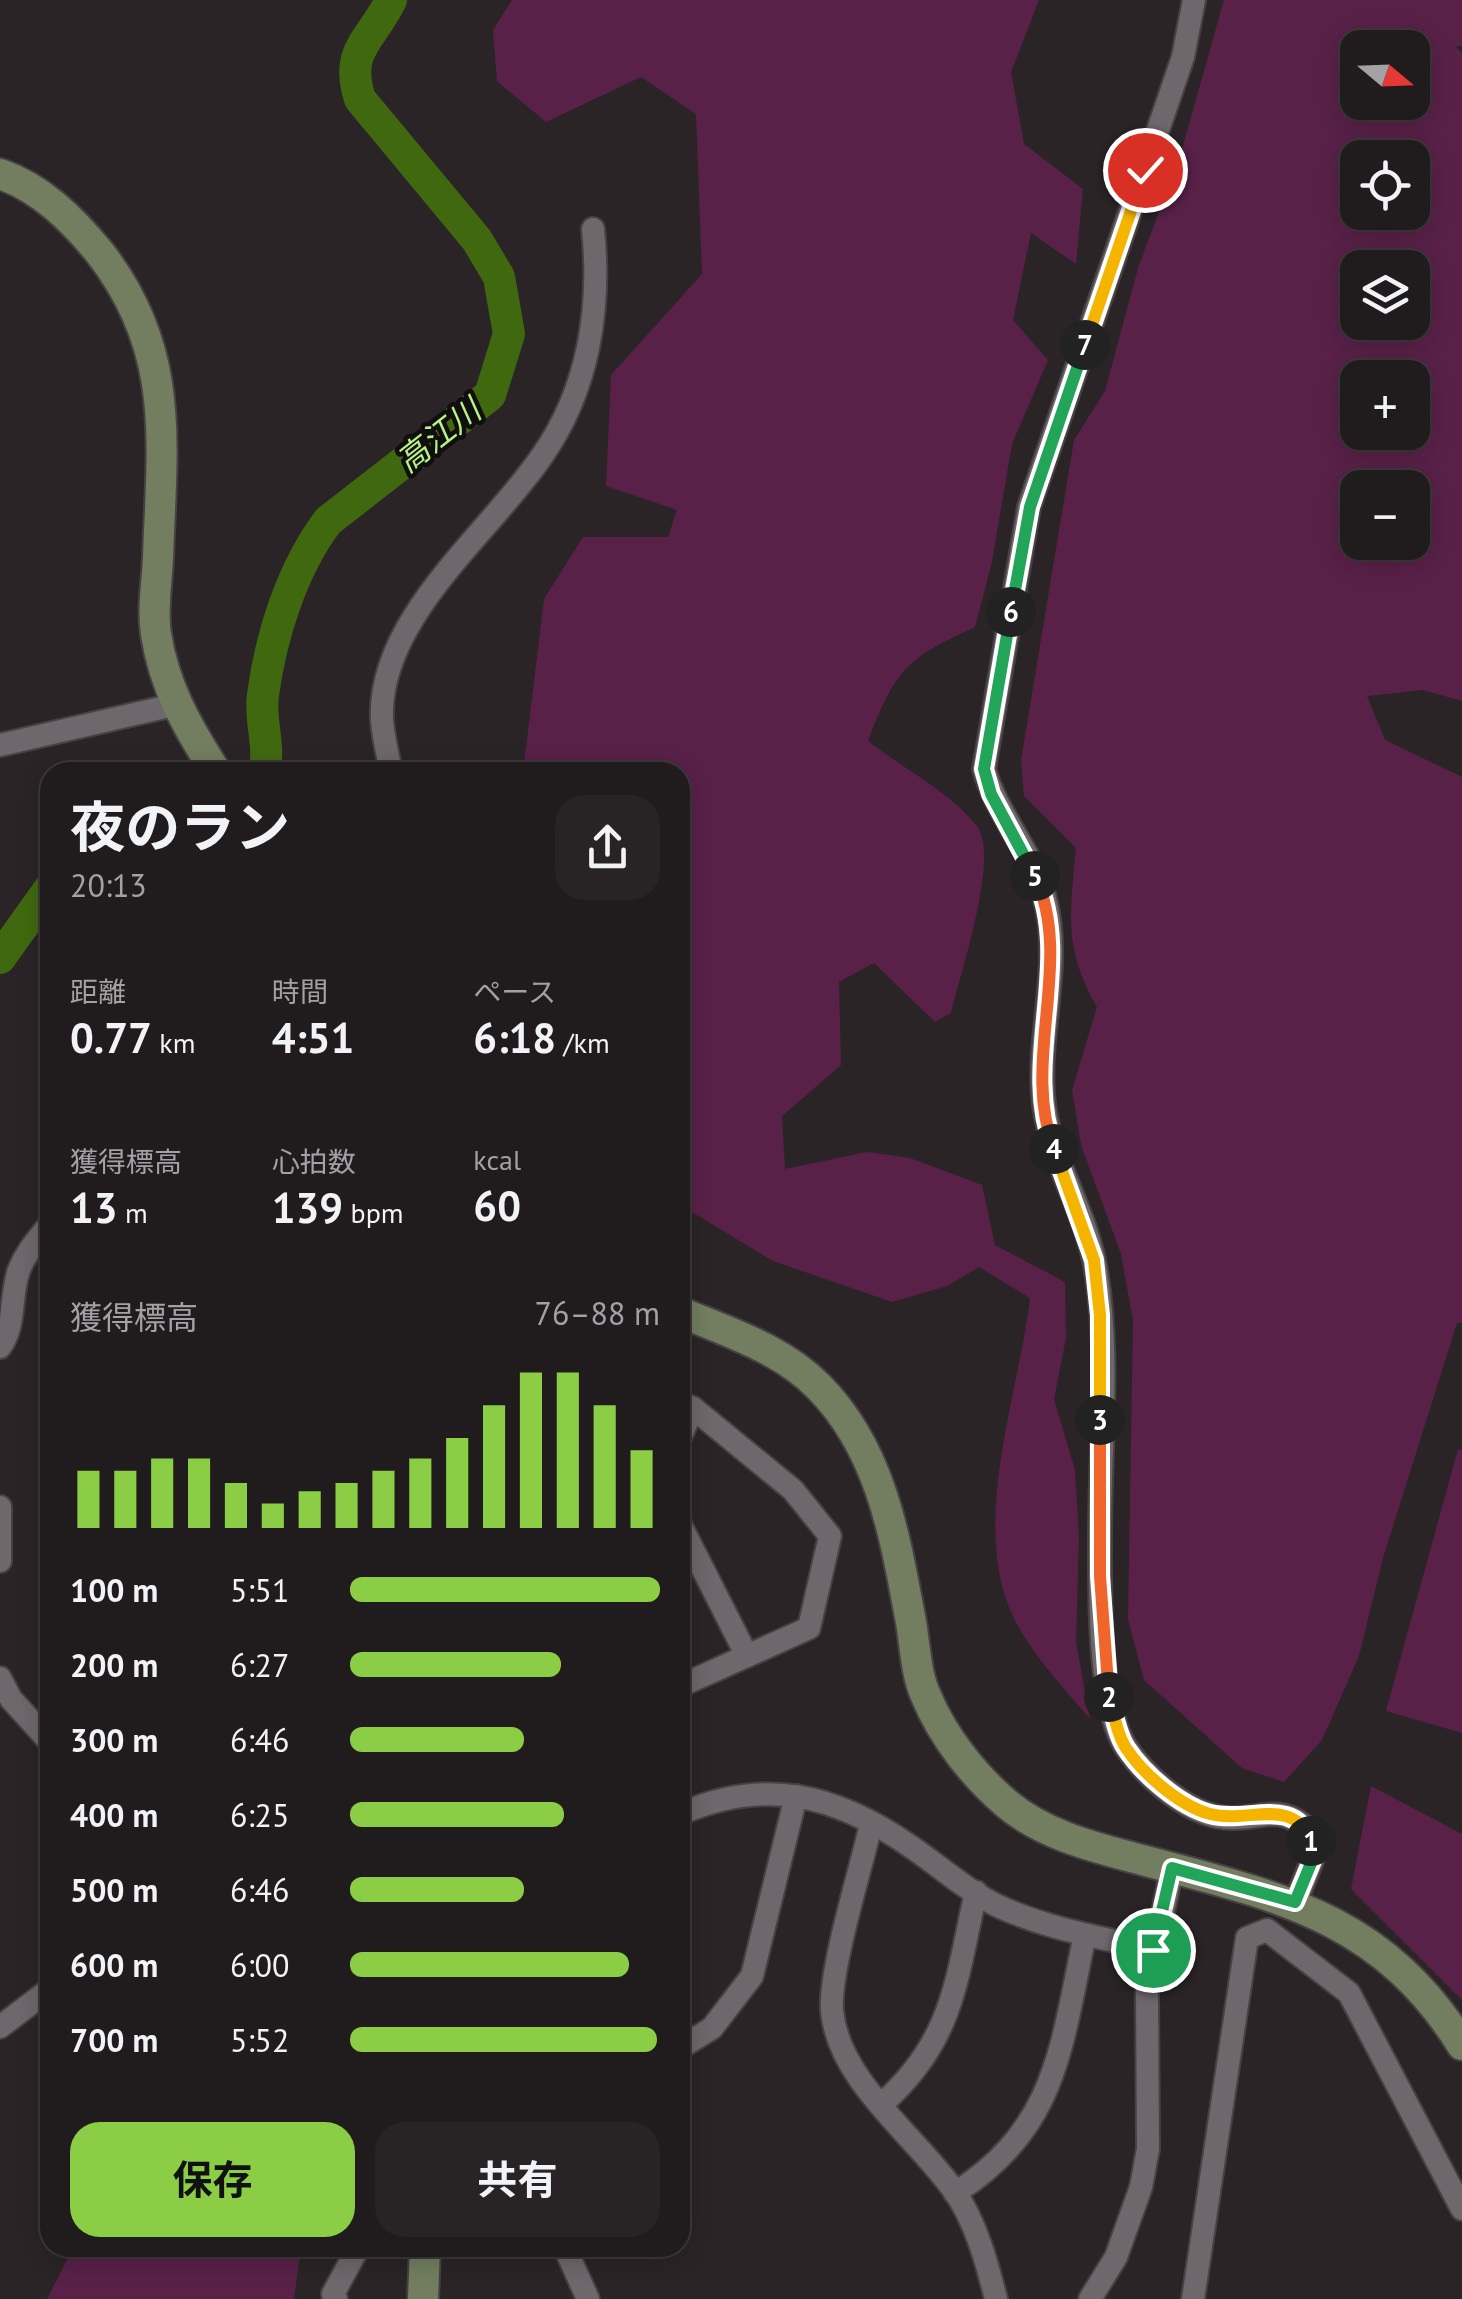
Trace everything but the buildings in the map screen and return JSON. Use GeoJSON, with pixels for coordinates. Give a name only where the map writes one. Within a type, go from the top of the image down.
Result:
{"type":"FeatureCollection","features":[{"type":"Feature","properties":{"kind":"street"},"geometry":{"type":"LineString","coordinates":[[1194,0],[1184,57],[1030,507],[984,769],[991,794],[1044,897],[1052,948],[1043,1071],[1046,1128],[1094,1260],[1100,1315],[1100,1576],[1107,1692],[1125,1747],[1182,1801],[1230,1818],[1276,1811],[1303,1824],[1314,1856],[1295,1902]]}},
{"type":"Feature","properties":{"kind":"street"},"geometry":{"type":"LineString","coordinates":[[0,174],[18,180],[75,222],[119,278],[145,326],[163,412],[155,632],[174,705],[210,762]]}},
{"type":"Feature","properties":{"kind":"street"},"geometry":{"type":"LineString","coordinates":[[389,762],[382,718],[387,684],[407,625],[436,583],[544,455],[568,408],[595,323],[592,230]]}},
{"type":"Feature","properties":{"kind":"street"},"geometry":{"type":"LineString","coordinates":[[0,746],[174,705]]}},
{"type":"Feature","properties":{"kind":"street"},"geometry":{"type":"LineString","coordinates":[[0,1347],[7,1338],[18,1272],[40,1236]]}},
{"type":"Feature","properties":{"kind":"street"},"geometry":{"type":"LineString","coordinates":[[690,1316],[768,1350],[817,1386],[853,1428],[890,1510],[924,1694],[963,1760],[1009,1806],[1074,1842],[1295,1902],[1366,1940],[1413,1982],[1462,2046]]}},
{"type":"Feature","properties":{"kind":"street"},"geometry":{"type":"LineString","coordinates":[[690,1407],[792,1490],[830,1536],[809,1628],[690,1682]]}},
{"type":"Feature","properties":{"kind":"street"},"geometry":{"type":"LineString","coordinates":[[0,1507],[0,1561]]}},
{"type":"Feature","properties":{"kind":"street"},"geometry":{"type":"LineString","coordinates":[[690,1544],[747,1656]]}},
{"type":"Feature","properties":{"kind":"street"},"geometry":{"type":"LineString","coordinates":[[0,1678],[11,1699],[40,1731]]}},
{"type":"Feature","properties":{"kind":"street"},"geometry":{"type":"LineString","coordinates":[[690,1810],[735,1793],[796,1796],[828,1804],[871,1824],[976,1892],[1026,1917],[1153,1950]]}},
{"type":"Feature","properties":{"kind":"street"},"geometry":{"type":"LineString","coordinates":[[690,2042],[712,2028],[752,1976],[796,1796]]}},
{"type":"Feature","properties":{"kind":"street"},"geometry":{"type":"LineString","coordinates":[[871,1824],[832,2010],[842,2052],[955,2193],[978,2239],[996,2299]]}},
{"type":"Feature","properties":{"kind":"street"},"geometry":{"type":"LineString","coordinates":[[1090,2299],[1116,2257],[1141,2188],[1148,2122],[1144,2024],[1153,1950],[1172,1868]]}},
{"type":"Feature","properties":{"kind":"street"},"geometry":{"type":"LineString","coordinates":[[882,2104],[922,2063],[945,2025],[976,1892]]}},
{"type":"Feature","properties":{"kind":"street"},"geometry":{"type":"LineString","coordinates":[[1194,2299],[1248,1938],[1266,1930],[1349,1993],[1462,2208]]}},
{"type":"Feature","properties":{"kind":"street"},"geometry":{"type":"LineString","coordinates":[[955,2193],[992,2170],[1031,2124],[1055,2066],[1085,1935]]}},
{"type":"Feature","properties":{"kind":"street"},"geometry":{"type":"LineString","coordinates":[[0,2028],[40,1996]]}},
{"type":"Feature","properties":{"kind":"street"},"geometry":{"type":"LineString","coordinates":[[336,2299],[333,2294],[353,2257]]}},
{"type":"Feature","properties":{"kind":"street"},"geometry":{"type":"LineString","coordinates":[[422,2299],[424,2257]]}},
{"type":"Feature","properties":{"kind":"street"},"geometry":{"type":"LineString","coordinates":[[569,2257],[588,2299]]}},
{"type":"Feature","properties":{"kind":"shaded area"},"geometry":{"type":"Polygon","coordinates":[[[512,0],[1039,0],[1011,72],[1024,144],[1083,189],[1076,264],[1031,233],[1013,320],[1048,360],[1012,444],[992,562],[975,627],[933,648],[906,669],[887,697],[868,741],[939,791],[977,826],[983,841],[984,863],[976,916],[951,1013],[935,1022],[874,963],[839,982],[841,1065],[782,1116],[785,1169],[867,1152],[910,1158],[982,1185],[995,1245],[1065,1282],[1066,1338],[1054,1399],[1075,1470],[1079,1537],[1076,1643],[1090,1719],[1023,1635],[1002,1586],[996,1546],[1001,1462],[1030,1298],[979,1267],[947,1286],[892,1302],[773,1261],[690,1211],[690,762],[524,762],[544,599],[583,537],[668,537],[677,510],[606,486],[611,375],[702,274],[696,114],[641,77],[546,122],[497,81],[493,30],[512,0]]]}},
{"type":"Feature","properties":{"kind":"shaded area"},"geometry":{"type":"Polygon","coordinates":[[[1224,0],[1462,0],[1462,46],[1455,47],[1462,53],[1462,701],[1423,690],[1367,696],[1385,740],[1462,777],[1462,1323],[1457,1323],[1383,1558],[1359,1656],[1322,1740],[1284,1782],[1242,1768],[1144,1680],[1128,1619],[1133,1320],[1121,1254],[1081,1145],[1072,1090],[1097,1007],[1074,948],[1071,912],[1076,848],[1024,796],[1021,760],[1074,440],[1105,391],[1138,268],[1180,156],[1224,0]]]}},
{"type":"Feature","properties":{"kind":"shaded area"},"geometry":{"type":"Polygon","coordinates":[[[1458,1449],[1462,1450],[1462,1733],[1386,1711],[1458,1449]]]}},
{"type":"Feature","properties":{"kind":"shaded area"},"geometry":{"type":"Polygon","coordinates":[[[1371,1786],[1462,1834],[1462,2000],[1351,1889],[1371,1786]]]}},
{"type":"Feature","properties":{"kind":"shaded area"},"geometry":{"type":"Polygon","coordinates":[[[68,2257],[300,2257],[294,2299],[47,2299],[68,2257]]]}},
{"type":"Feature","properties":{"kind":"waterway","name":"高江川"},"geometry":{"type":"LineString","coordinates":[[265,762],[262,705],[267,672],[285,604],[315,540],[328,521],[490,395],[509,334],[499,277],[477,240],[360,99],[355,69],[358,57],[391,0]]}},
{"type":"Feature","properties":{"kind":"waterway","name":"高江川"},"geometry":{"type":"LineString","coordinates":[[0,958],[40,902]]}},
{"type":"Feature","properties":{"kind":"route"},"geometry":{"type":"LineString","coordinates":[[1145,170],[1030,507],[984,769],[991,794],[1044,897],[1052,948],[1042,1090],[1046,1128],[1094,1260],[1100,1315],[1100,1576],[1107,1692],[1125,1747],[1182,1801],[1205,1813],[1230,1818],[1276,1811],[1292,1817],[1303,1824],[1314,1856],[1295,1902],[1172,1868],[1153,1950]]}}]}
